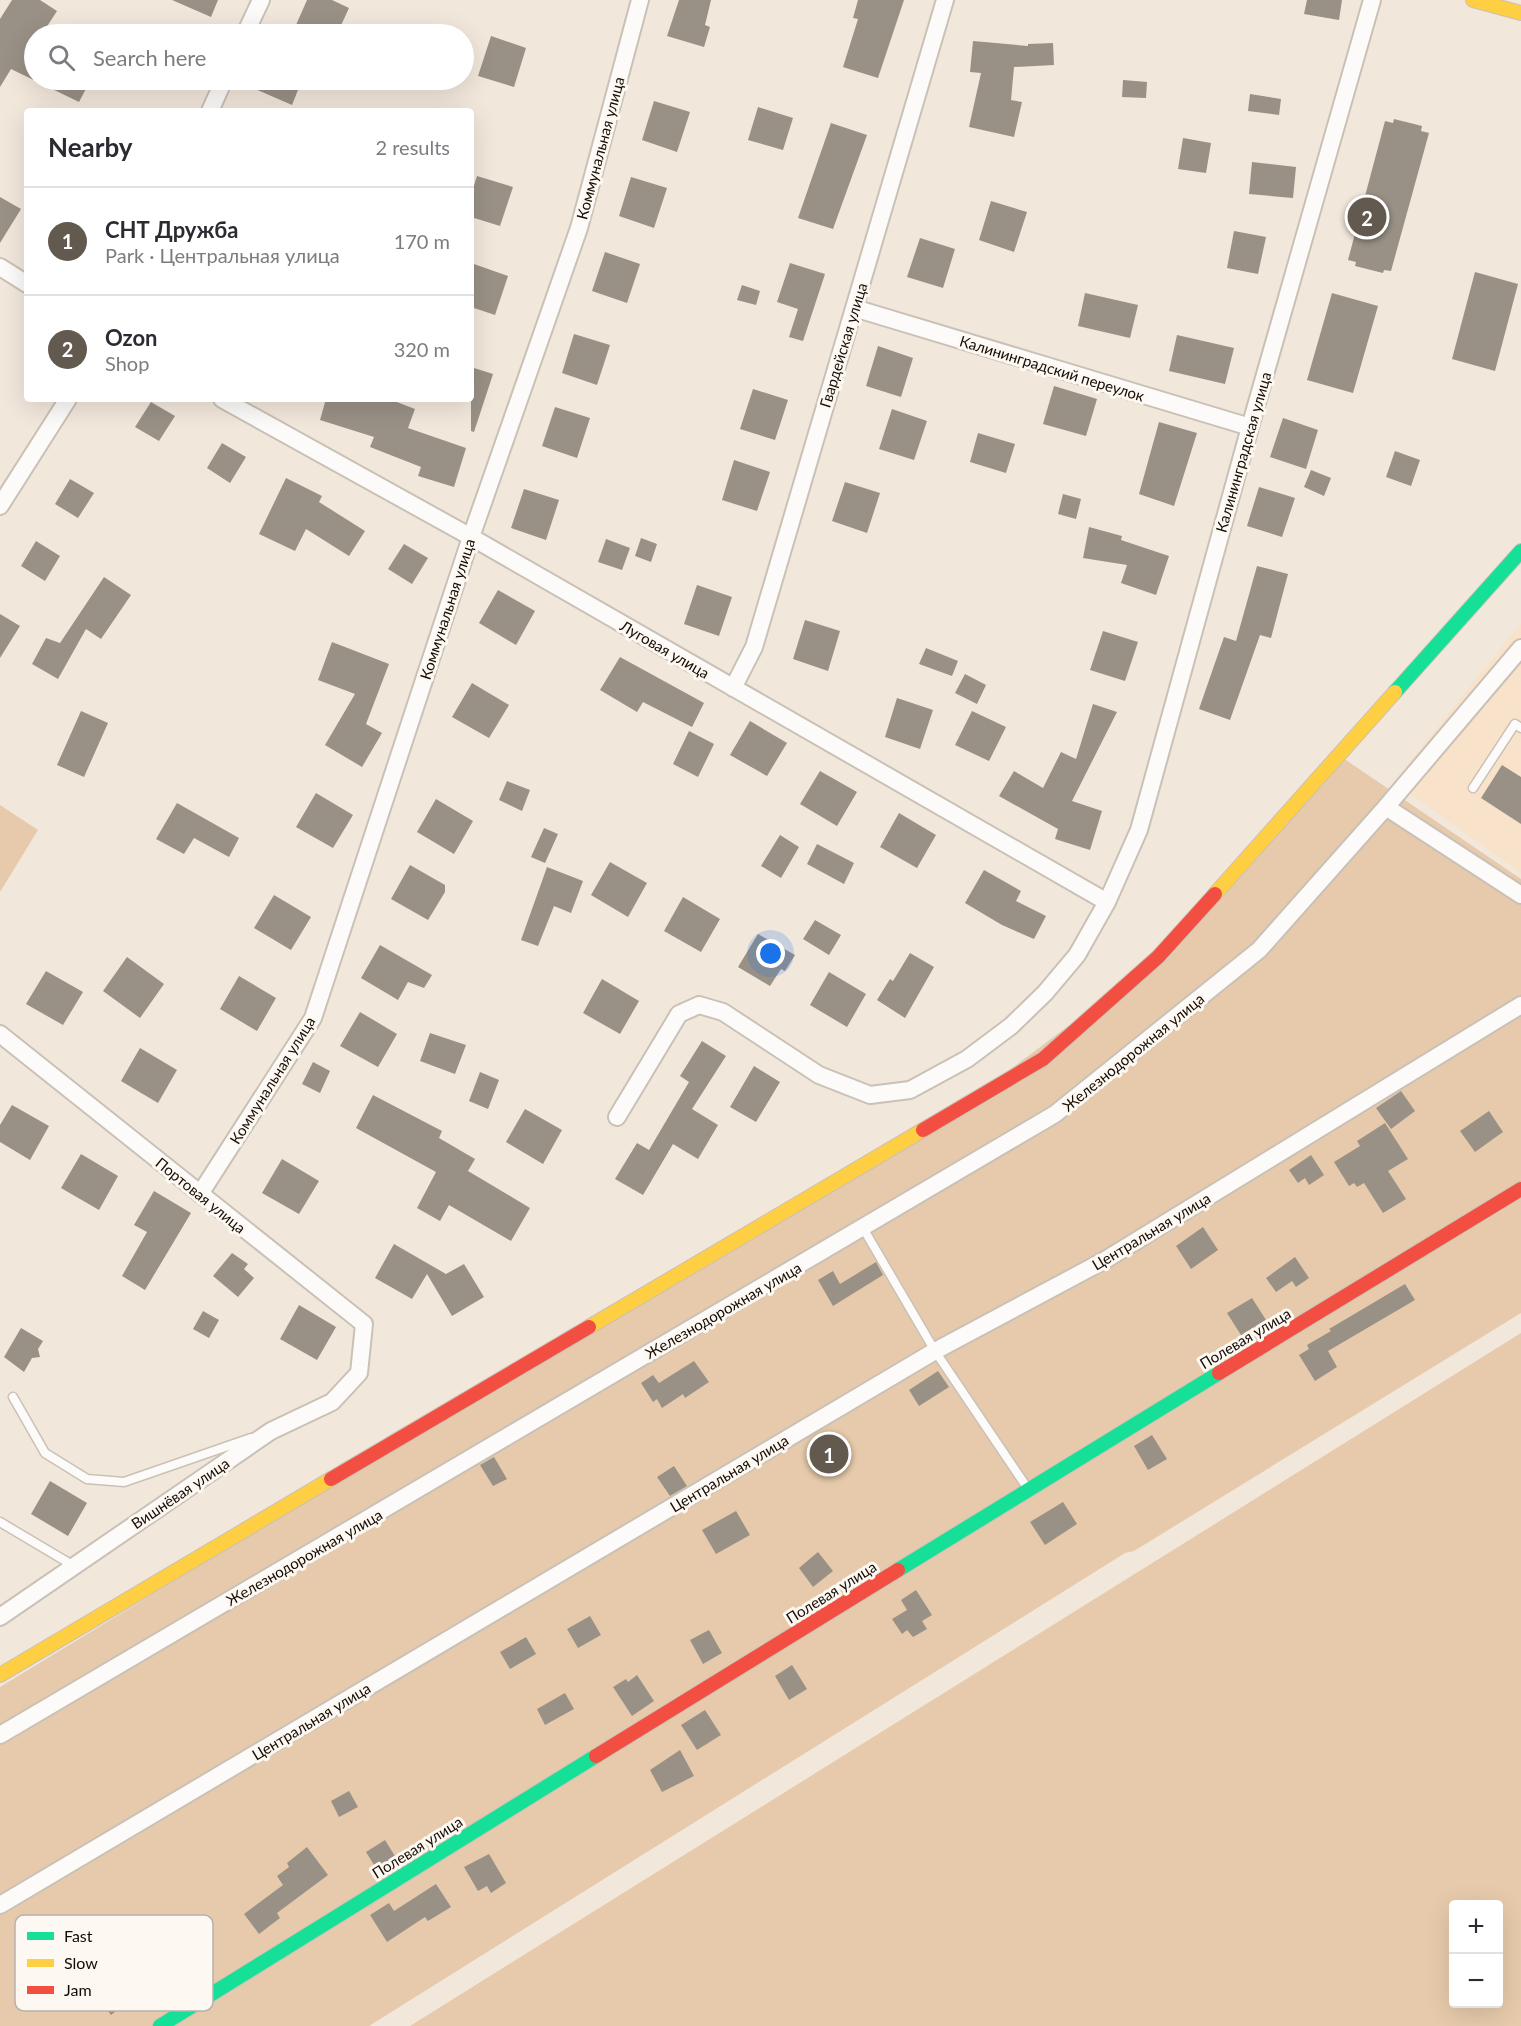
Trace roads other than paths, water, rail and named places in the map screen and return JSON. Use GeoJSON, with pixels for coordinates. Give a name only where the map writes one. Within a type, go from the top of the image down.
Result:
{"type":"FeatureCollection","features":[{"type":"Feature","properties":{"kind":"street"},"geometry":{"type":"LineString","coordinates":[[250,24],[261,0]]}},
{"type":"Feature","properties":{"kind":"street","name":"Коммунальная улица"},"geometry":{"type":"LineString","coordinates":[[200,1194],[313,1018],[471,537],[579,228],[640,0]]}},
{"type":"Feature","properties":{"kind":"street","name":"Гвардейская улица"},"geometry":{"type":"LineString","coordinates":[[733,688],[754,648],[945,0]]}},
{"type":"Feature","properties":{"kind":"street","name":"Калининградская улица"},"geometry":{"type":"LineString","coordinates":[[616,1117],[679,1014],[699,1005],[723,1012],[819,1075],[870,1095],[910,1090],[967,1059],[1011,1026],[1046,993],[1077,955],[1107,902],[1139,830],[1250,427],[1372,0]]}},
{"type":"Feature","properties":{"kind":"street"},"geometry":{"type":"LineString","coordinates":[[1473,0],[1521,13]]}},
{"type":"Feature","properties":{"kind":"street"},"geometry":{"type":"LineString","coordinates":[[211,108],[220,90]]}},
{"type":"Feature","properties":{"kind":"street"},"geometry":{"type":"LineString","coordinates":[[0,267],[24,282]]}},
{"type":"Feature","properties":{"kind":"street","name":"Калининградский переулок"},"geometry":{"type":"LineString","coordinates":[[854,308],[1250,427]]}},
{"type":"Feature","properties":{"kind":"street"},"geometry":{"type":"LineString","coordinates":[[0,506],[66,402]]}},
{"type":"Feature","properties":{"kind":"street","name":"Луговая улица"},"geometry":{"type":"LineString","coordinates":[[227,402],[471,537],[1107,902]]}},
{"type":"Feature","properties":{"kind":"street"},"geometry":{"type":"LineString","coordinates":[[0,1675],[1043,1059],[1158,957],[1521,550]]}},
{"type":"Feature","properties":{"kind":"street","name":"Железнодорожная улица"},"geometry":{"type":"LineString","coordinates":[[0,1735],[1055,1114],[1259,950],[1386,807],[1521,649]]}},
{"type":"Feature","properties":{"kind":"street"},"geometry":{"type":"LineString","coordinates":[[1386,807],[1521,896]]}},
{"type":"Feature","properties":{"kind":"street","name":"Центральная улица"},"geometry":{"type":"LineString","coordinates":[[0,1905],[935,1351],[1105,1260],[1521,1005]]}},
{"type":"Feature","properties":{"kind":"street","name":"Портовая улица"},"geometry":{"type":"LineString","coordinates":[[0,1034],[364,1324],[359,1372]]}},
{"type":"Feature","properties":{"kind":"street","name":"Полевая улица"},"geometry":{"type":"LineString","coordinates":[[213,1993],[1028,1489],[1521,1189]]}},
{"type":"Feature","properties":{"kind":"street","name":"Вишнёвая улица"},"geometry":{"type":"LineString","coordinates":[[0,1617],[271,1431],[332,1402],[359,1372]]}},
{"type":"Feature","properties":{"kind":"street","name":"Полевая улица"},"geometry":{"type":"LineString","coordinates":[[160,2026],[184,2011]]}},
{"type":"Feature","properties":{"kind":"lane"},"geometry":{"type":"LineString","coordinates":[[1473,788],[1515,724],[1521,728]]}},
{"type":"Feature","properties":{"kind":"lane"},"geometry":{"type":"LineString","coordinates":[[863,1228],[935,1351],[1028,1489]]}},
{"type":"Feature","properties":{"kind":"lane"},"geometry":{"type":"LineString","coordinates":[[13,1397],[45,1454],[87,1479],[124,1482],[271,1431]]}},
{"type":"Feature","properties":{"kind":"lane"},"geometry":{"type":"LineString","coordinates":[[0,1522],[74,1566]]}},
{"type":"Feature","properties":{"kind":"place","name":"Ozon"},"geometry":{"type":"Point","coordinates":[1367,217]}},
{"type":"Feature","properties":{"kind":"place","name":"СНТ Дружба"},"geometry":{"type":"Point","coordinates":[829,1454]}}]}
